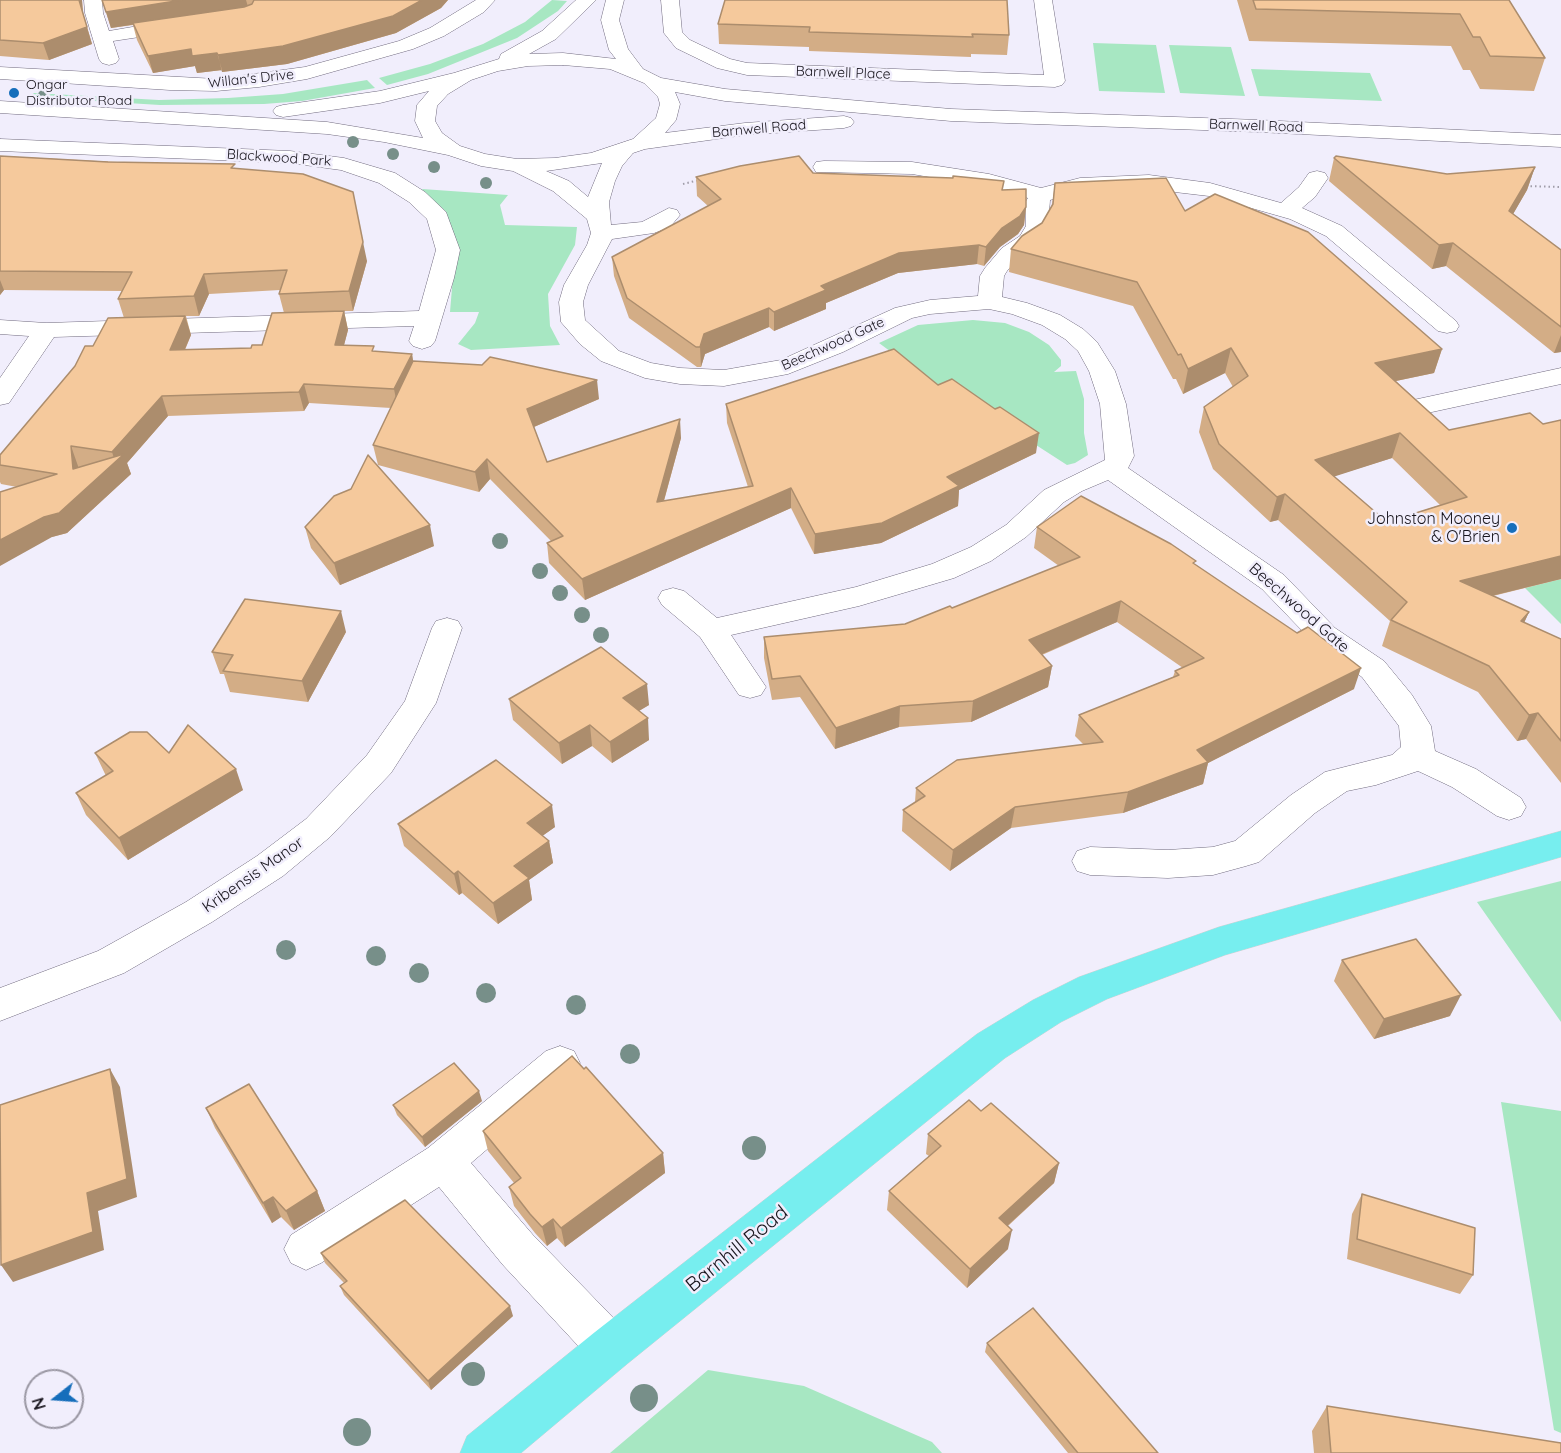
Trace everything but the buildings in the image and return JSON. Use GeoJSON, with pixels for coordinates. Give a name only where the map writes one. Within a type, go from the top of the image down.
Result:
{"type":"FeatureCollection","features":[{"type":"Feature","properties":{"kind":"main road","name":"Barnhill Road"},"geometry":{"type":"LineString","coordinates":[[484,1453],[611,1348],[991,1046],[1047,1011],[1093,988],[1219,942],[1561,844]]}},
{"type":"Feature","properties":{"kind":"street"},"geometry":{"type":"LineString","coordinates":[[93,0],[94,13],[110,55],[109,63],[96,80]]}},
{"type":"Feature","properties":{"kind":"street","name":"Willan's Drive"},"geometry":{"type":"LineString","coordinates":[[0,73],[216,85],[307,73],[406,45],[437,32],[478,8],[486,0]]}},
{"type":"Feature","properties":{"kind":"street"},"geometry":{"type":"LineString","coordinates":[[494,66],[549,35],[587,0]]}},
{"type":"Feature","properties":{"kind":"street"},"geometry":{"type":"LineString","coordinates":[[615,0],[610,20],[619,50],[635,71]]}},
{"type":"Feature","properties":{"kind":"street","name":"Barnwell Place"},"geometry":{"type":"LineString","coordinates":[[670,0],[673,33],[683,44],[724,64],[747,69],[1055,81],[1043,0]]}},
{"type":"Feature","properties":{"kind":"street"},"geometry":{"type":"LineString","coordinates":[[104,37],[193,23]]}},
{"type":"Feature","properties":{"kind":"street"},"geometry":{"type":"LineString","coordinates":[[204,120],[380,97],[494,66],[528,60],[563,58],[605,63],[635,71]]}},
{"type":"Feature","properties":{"kind":"street","name":"Barnwell Road"},"geometry":{"type":"LineString","coordinates":[[635,71],[657,83],[725,95],[951,115],[1259,126],[1561,141]]}},
{"type":"Feature","properties":{"kind":"street"},"geometry":{"type":"LineString","coordinates":[[453,150],[433,137],[424,121],[427,105],[441,90],[464,76]]}},
{"type":"Feature","properties":{"kind":"street"},"geometry":{"type":"LineString","coordinates":[[633,146],[666,120],[670,104],[668,95],[657,83]]}},
{"type":"Feature","properties":{"kind":"street"},"geometry":{"type":"LineString","coordinates":[[0,107],[327,128],[384,135],[453,150],[481,160],[517,165],[561,186],[600,224],[646,228],[662,222],[669,214]]}},
{"type":"Feature","properties":{"kind":"street","name":"Barnwell Road"},"geometry":{"type":"LineString","coordinates":[[517,165],[555,165],[593,159],[633,146],[745,129],[951,115]]}},
{"type":"Feature","properties":{"kind":"street","name":"Blackwood Park"},"geometry":{"type":"LineString","coordinates":[[0,144],[112,151],[290,157],[344,164],[387,178],[417,197],[438,217],[448,250],[426,330],[46,330],[0,327]]}},
{"type":"Feature","properties":{"kind":"street","name":"Beechwood Gate"},"geometry":{"type":"LineString","coordinates":[[633,146],[612,164],[604,181],[596,252],[576,285],[571,302],[573,322],[610,356],[645,370],[680,376],[724,378],[771,371],[834,347],[904,313],[930,307],[989,302],[1018,308],[1050,320],[1074,334],[1088,347],[1102,371],[1113,404],[1120,456],[1118,463],[1112,469],[1273,582],[1324,635],[1373,669],[1401,703],[1415,726],[1418,751],[1413,755]]}},
{"type":"Feature","properties":{"kind":"street"},"geometry":{"type":"LineString","coordinates":[[824,168],[872,166],[922,170],[989,181],[1042,195]]}},
{"type":"Feature","properties":{"kind":"street"},"geometry":{"type":"LineString","coordinates":[[1286,210],[1306,192],[1317,178]]}},
{"type":"Feature","properties":{"kind":"street"},"geometry":{"type":"LineString","coordinates":[[989,302],[992,276],[997,268],[1010,253],[1029,240],[1037,226],[1037,201],[1042,195],[1055,189],[1080,185],[1149,182],[1210,190],[1286,210],[1334,231],[1447,326]]}},
{"type":"Feature","properties":{"kind":"street"},"geometry":{"type":"LineString","coordinates":[[0,397],[46,330]]}},
{"type":"Feature","properties":{"kind":"street"},"geometry":{"type":"LineString","coordinates":[[1418,407],[1561,376]]}},
{"type":"Feature","properties":{"kind":"street"},"geometry":{"type":"LineString","coordinates":[[711,630],[859,596],[944,571],[981,554],[1016,531],[1046,502],[1072,485],[1112,469]]}},
{"type":"Feature","properties":{"kind":"street"},"geometry":{"type":"LineString","coordinates":[[673,598],[711,630],[750,687]]}},
{"type":"Feature","properties":{"kind":"street","name":"Kribensis Manor"},"geometry":{"type":"LineString","coordinates":[[0,1005],[111,962],[208,906],[270,866],[318,828],[379,764],[420,703],[447,628]]}},
{"type":"Feature","properties":{"kind":"street"},"geometry":{"type":"LineString","coordinates":[[1090,861],[1168,864],[1212,861],[1246,852],[1304,804],[1337,782],[1404,764],[1413,755],[1464,778],[1509,807]]}},
{"type":"Feature","properties":{"kind":"street"},"geometry":{"type":"LineString","coordinates":[[306,1249],[442,1161],[560,1063]]}},
{"type":"Feature","properties":{"kind":"street"},"geometry":{"type":"LineString","coordinates":[[442,1161],[518,1250],[611,1348]]}},
{"type":"Feature","properties":{"kind":"path"},"geometry":{"type":"LineString","coordinates":[[676,187],[705,178]]}},
{"type":"Feature","properties":{"kind":"path"},"geometry":{"type":"LineString","coordinates":[[1523,186],[1561,187]]}},
{"type":"Feature","properties":{"kind":"green space"},"geometry":{"type":"Polygon","coordinates":[[[552,0],[567,1],[558,11],[517,38],[428,74],[387,85],[379,78],[430,64],[483,44],[525,22],[552,0]]]}},
{"type":"Feature","properties":{"kind":"green space"},"geometry":{"type":"Polygon","coordinates":[[[1093,43],[1156,45],[1165,93],[1099,91],[1093,43]]]}},
{"type":"Feature","properties":{"kind":"green space"},"geometry":{"type":"Polygon","coordinates":[[[1169,45],[1231,47],[1245,96],[1180,93],[1169,45]]]}},
{"type":"Feature","properties":{"kind":"green space"},"geometry":{"type":"Polygon","coordinates":[[[1251,69],[1370,73],[1382,101],[1259,96],[1251,69]]]}},
{"type":"Feature","properties":{"kind":"green space"},"geometry":{"type":"Polygon","coordinates":[[[367,80],[375,88],[302,101],[264,104],[160,105],[29,97],[34,93],[159,100],[228,98],[283,94],[367,80]]]}},
{"type":"Feature","properties":{"kind":"green space"},"geometry":{"type":"Polygon","coordinates":[[[422,189],[508,195],[500,205],[505,225],[577,227],[575,245],[548,294],[550,326],[560,345],[471,350],[458,344],[475,323],[479,312],[450,312],[455,252],[422,189]]]}},
{"type":"Feature","properties":{"kind":"green space"},"geometry":{"type":"Polygon","coordinates":[[[973,320],[1005,323],[1029,332],[1049,345],[1061,360],[1061,366],[1054,372],[1076,371],[1084,399],[1084,433],[1088,455],[1067,465],[1005,425],[964,406],[879,343],[918,325],[973,320]]]}},
{"type":"Feature","properties":{"kind":"green space"},"geometry":{"type":"Polygon","coordinates":[[[1561,579],[1561,624],[1525,588],[1561,579]]]}},
{"type":"Feature","properties":{"kind":"green space"},"geometry":{"type":"Polygon","coordinates":[[[1561,881],[1561,1022],[1477,902],[1561,881]]]}},
{"type":"Feature","properties":{"kind":"green space"},"geometry":{"type":"Polygon","coordinates":[[[1501,1102],[1561,1111],[1561,1433],[1554,1430],[1501,1102]]]}},
{"type":"Feature","properties":{"kind":"green space"},"geometry":{"type":"Polygon","coordinates":[[[708,1370],[804,1386],[932,1442],[942,1453],[610,1453],[708,1370]]]}},
{"type":"Feature","properties":{"kind":"place","name":"Ongar Distributor Road"},"geometry":{"type":"Point","coordinates":[14,93]}},
{"type":"Feature","properties":{"kind":"place","name":"Johnston Mooney & O'Brien"},"geometry":{"type":"Point","coordinates":[1512,528]}}]}
